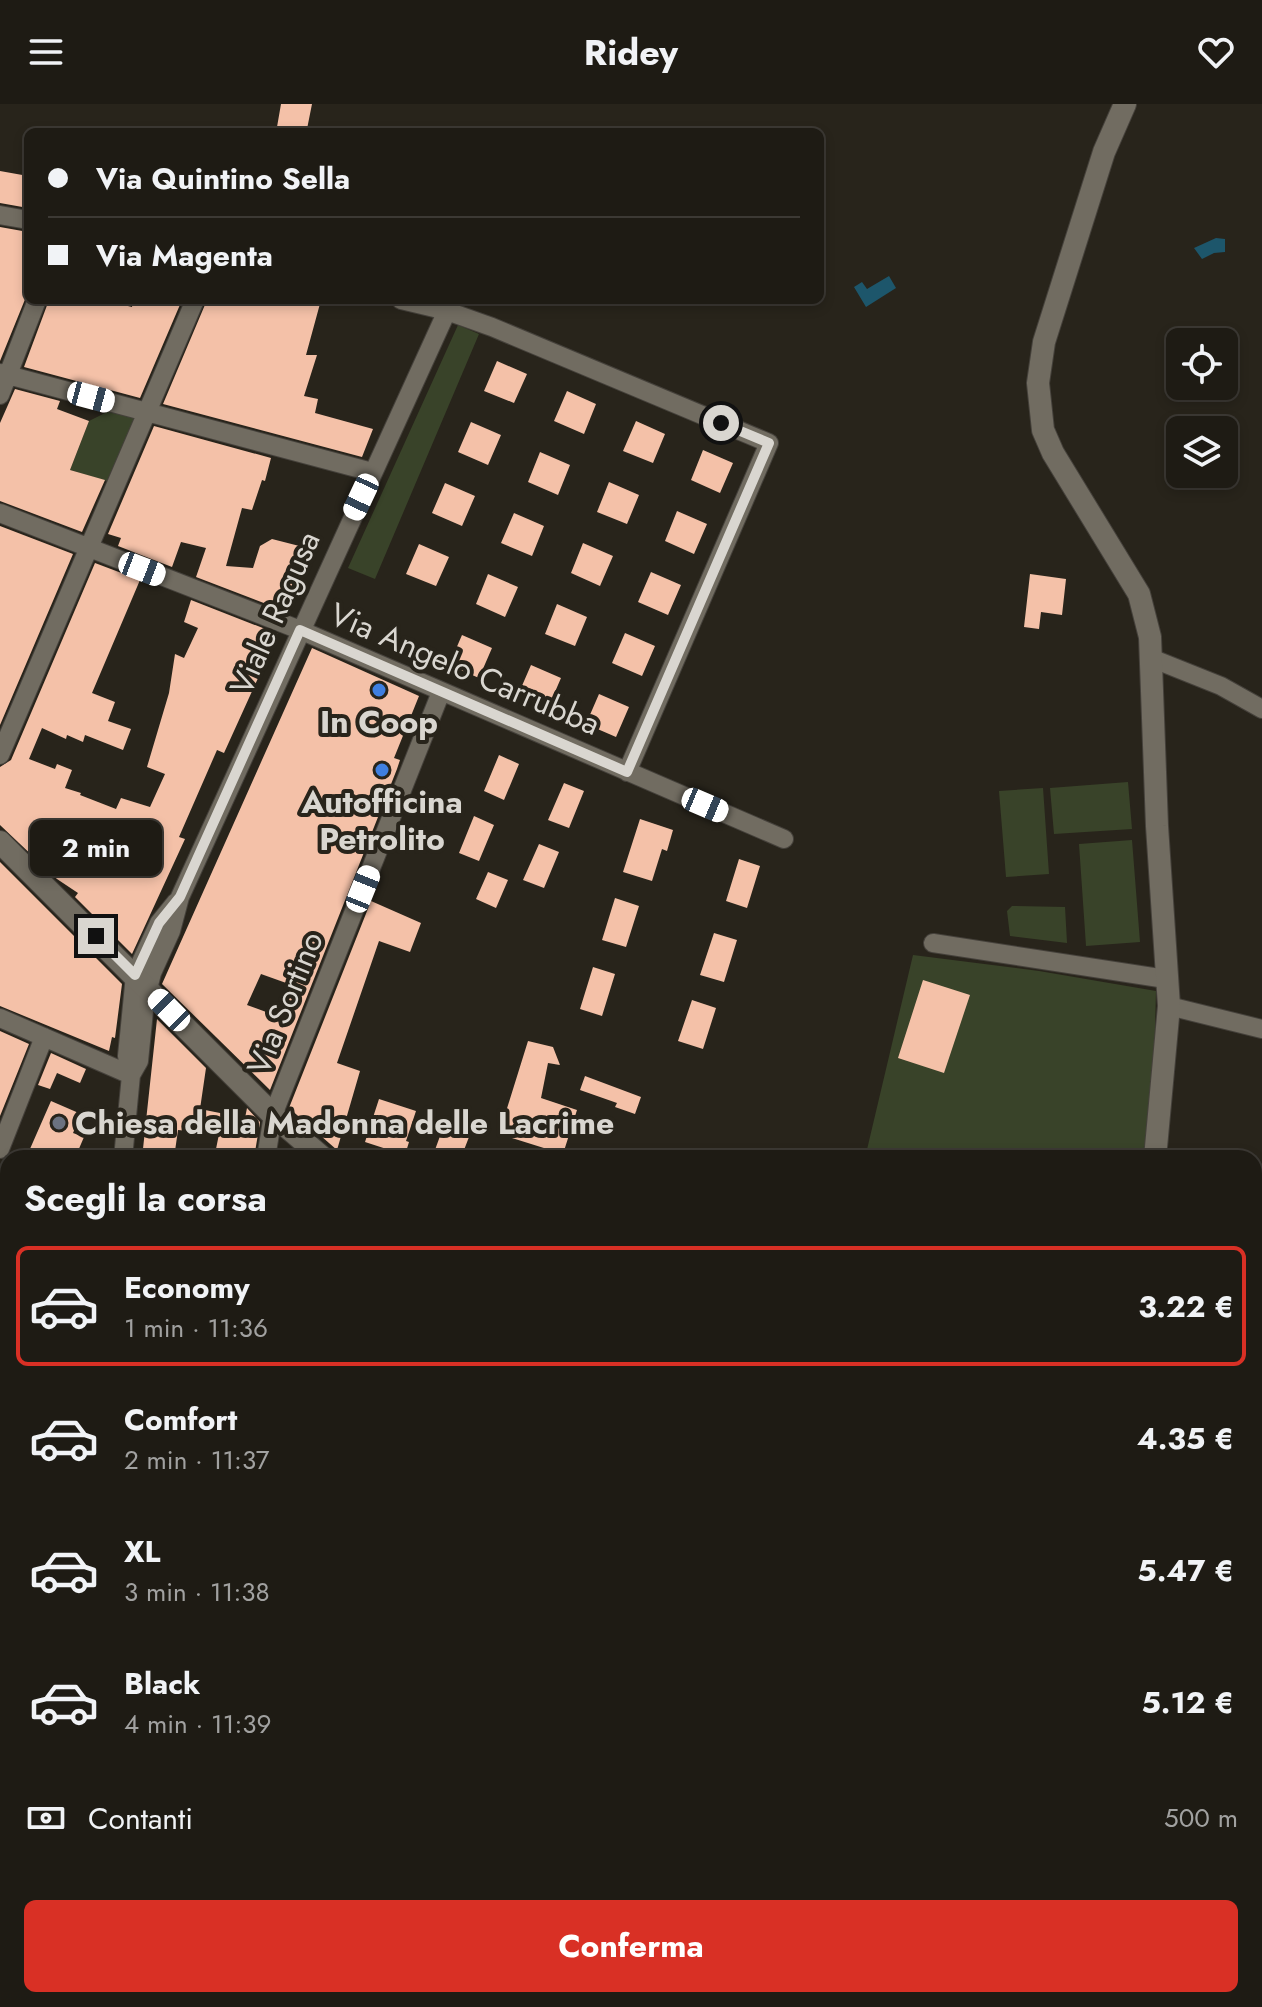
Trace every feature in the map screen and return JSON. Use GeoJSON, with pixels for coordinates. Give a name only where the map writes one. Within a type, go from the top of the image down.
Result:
{"type":"FeatureCollection","features":[{"type":"Feature","properties":{"kind":"street"},"geometry":{"type":"LineString","coordinates":[[1125,104],[1104,152],[1044,342],[1038,383],[1043,430],[1073,488],[1121,560],[1139,594],[1146,617],[1151,658],[1157,826],[1169,1006],[1156,1150]]}},
{"type":"Feature","properties":{"kind":"street"},"geometry":{"type":"LineString","coordinates":[[0,215],[24,219]]}},
{"type":"Feature","properties":{"kind":"street"},"geometry":{"type":"LineString","coordinates":[[0,395],[4,374],[35,304]]}},
{"type":"Feature","properties":{"kind":"street"},"geometry":{"type":"LineString","coordinates":[[0,755],[193,304]]}},
{"type":"Feature","properties":{"kind":"street"},"geometry":{"type":"LineString","coordinates":[[418,304],[492,327],[769,443],[627,772]]}},
{"type":"Feature","properties":{"kind":"street","name":"Viale Ragusa"},"geometry":{"type":"LineString","coordinates":[[124,1150],[131,1075],[139,1061],[141,982],[152,973],[171,931],[180,897],[447,311]]}},
{"type":"Feature","properties":{"kind":"street"},"geometry":{"type":"LineString","coordinates":[[4,374],[372,472]]}},
{"type":"Feature","properties":{"kind":"street","name":"Via Angelo Carrubba"},"geometry":{"type":"LineString","coordinates":[[0,513],[300,630],[784,839]]}},
{"type":"Feature","properties":{"kind":"street"},"geometry":{"type":"LineString","coordinates":[[1151,658],[1221,686],[1262,709]]}},
{"type":"Feature","properties":{"kind":"street","name":"Via Sortino"},"geometry":{"type":"LineString","coordinates":[[267,1150],[273,1115],[441,692]]}},
{"type":"Feature","properties":{"kind":"street"},"geometry":{"type":"LineString","coordinates":[[0,842],[273,1115],[314,1150]]}},
{"type":"Feature","properties":{"kind":"street"},"geometry":{"type":"LineString","coordinates":[[933,943],[1166,979]]}},
{"type":"Feature","properties":{"kind":"street"},"geometry":{"type":"LineString","coordinates":[[1169,1006],[1262,1029]]}},
{"type":"Feature","properties":{"kind":"street"},"geometry":{"type":"LineString","coordinates":[[0,1018],[131,1075]]}},
{"type":"Feature","properties":{"kind":"street"},"geometry":{"type":"LineString","coordinates":[[0,1149],[44,1037]]}},
{"type":"Feature","properties":{"kind":"green space"},"geometry":{"type":"Polygon","coordinates":[[[458,325],[479,334],[375,579],[348,568],[458,325]]]}},
{"type":"Feature","properties":{"kind":"green space"},"geometry":{"type":"Polygon","coordinates":[[[111,410],[135,418],[107,481],[70,470],[89,421],[111,410]]]}},
{"type":"Feature","properties":{"kind":"green space"},"geometry":{"type":"Polygon","coordinates":[[[1128,782],[1132,829],[1054,834],[1050,788],[1128,782]]]}},
{"type":"Feature","properties":{"kind":"green space"},"geometry":{"type":"Polygon","coordinates":[[[1043,788],[1049,874],[1006,877],[999,791],[1043,788]]]}},
{"type":"Feature","properties":{"kind":"green space"},"geometry":{"type":"Polygon","coordinates":[[[1132,840],[1140,942],[1086,946],[1079,844],[1132,840]]]}},
{"type":"Feature","properties":{"kind":"green space"},"geometry":{"type":"Polygon","coordinates":[[[1012,906],[1065,907],[1067,943],[1010,936],[1007,911],[1012,906]]]}},
{"type":"Feature","properties":{"kind":"green space"},"geometry":{"type":"Polygon","coordinates":[[[913,955],[1039,971],[1156,991],[1147,1150],[867,1150],[913,955]]]}},
{"type":"Feature","properties":{"kind":"water"},"geometry":{"type":"Polygon","coordinates":[[[1216,238],[1225,239],[1225,252],[1202,259],[1194,248],[1216,238]]]}},
{"type":"Feature","properties":{"kind":"water"},"geometry":{"type":"Polygon","coordinates":[[[889,276],[896,288],[866,307],[854,287],[862,282],[867,289],[889,276]]]}},
{"type":"Feature","properties":{"kind":"building"},"geometry":{"type":"Polygon","coordinates":[[[281,104],[312,104],[307,128],[277,127],[281,104]]]}},
{"type":"Feature","properties":{"kind":"building"},"geometry":{"type":"Polygon","coordinates":[[[0,171],[24,175],[24,207],[0,203],[0,171]]]}},
{"type":"Feature","properties":{"kind":"building"},"geometry":{"type":"Polygon","coordinates":[[[0,227],[24,231],[24,302],[0,361],[0,227]]]}},
{"type":"Feature","properties":{"kind":"building"},"geometry":{"type":"Polygon","coordinates":[[[48,304],[120,304],[132,307],[132,304],[180,304],[140,398],[24,367],[48,304]]]}},
{"type":"Feature","properties":{"kind":"building"},"geometry":{"type":"Polygon","coordinates":[[[205,304],[320,304],[306,355],[317,355],[304,396],[318,399],[315,413],[373,429],[362,457],[163,404],[205,304]]]}},
{"type":"Feature","properties":{"kind":"building"},"geometry":{"type":"Polygon","coordinates":[[[497,361],[527,374],[514,403],[484,391],[497,361]]]}},
{"type":"Feature","properties":{"kind":"building"},"geometry":{"type":"Polygon","coordinates":[[[15,389],[60,401],[57,409],[89,421],[70,470],[105,480],[82,532],[0,501],[0,423],[15,389]]]}},
{"type":"Feature","properties":{"kind":"building"},"geometry":{"type":"Polygon","coordinates":[[[567,391],[596,404],[584,434],[554,421],[567,391]]]}},
{"type":"Feature","properties":{"kind":"building"},"geometry":{"type":"Polygon","coordinates":[[[636,421],[665,434],[653,463],[623,451],[636,421]]]}},
{"type":"Feature","properties":{"kind":"building"},"geometry":{"type":"Polygon","coordinates":[[[471,422],[501,435],[488,465],[458,452],[471,422]]]}},
{"type":"Feature","properties":{"kind":"building"},"geometry":{"type":"Polygon","coordinates":[[[154,426],[271,458],[252,510],[242,508],[226,566],[253,568],[260,546],[272,539],[315,550],[305,573],[297,572],[282,610],[196,577],[206,548],[181,542],[172,567],[118,546],[121,538],[108,534],[154,426]]]}},
{"type":"Feature","properties":{"kind":"building"},"geometry":{"type":"Polygon","coordinates":[[[703,450],[733,463],[720,493],[691,480],[703,450]]]}},
{"type":"Feature","properties":{"kind":"building"},"geometry":{"type":"Polygon","coordinates":[[[540,452],[570,465],[558,495],[528,482],[540,452]]]}},
{"type":"Feature","properties":{"kind":"building"},"geometry":{"type":"Polygon","coordinates":[[[609,482],[639,495],[627,524],[597,512],[609,482]]]}},
{"type":"Feature","properties":{"kind":"building"},"geometry":{"type":"Polygon","coordinates":[[[445,483],[475,496],[462,526],[432,513],[445,483]]]}},
{"type":"Feature","properties":{"kind":"building"},"geometry":{"type":"Polygon","coordinates":[[[677,511],[707,524],[694,554],[665,541],[677,511]]]}},
{"type":"Feature","properties":{"kind":"building"},"geometry":{"type":"Polygon","coordinates":[[[514,513],[544,526],[532,556],[501,543],[514,513]]]}},
{"type":"Feature","properties":{"kind":"building"},"geometry":{"type":"Polygon","coordinates":[[[0,526],[73,554],[0,725],[0,526]]]}},
{"type":"Feature","properties":{"kind":"building"},"geometry":{"type":"Polygon","coordinates":[[[583,543],[613,556],[600,586],[571,573],[583,543]]]}},
{"type":"Feature","properties":{"kind":"building"},"geometry":{"type":"Polygon","coordinates":[[[419,544],[449,557],[436,586],[406,574],[419,544]]]}},
{"type":"Feature","properties":{"kind":"building"},"geometry":{"type":"Polygon","coordinates":[[[95,563],[140,580],[92,693],[115,702],[108,721],[131,729],[123,750],[85,735],[83,742],[67,735],[66,739],[42,728],[29,759],[55,769],[57,764],[72,770],[65,788],[116,809],[121,798],[150,807],[165,774],[147,767],[169,693],[175,654],[184,658],[198,628],[184,622],[191,600],[278,634],[224,753],[217,750],[179,837],[185,839],[132,954],[75,897],[78,893],[57,879],[0,825],[0,767],[11,760],[95,563]]]}},
{"type":"Feature","properties":{"kind":"building"},"geometry":{"type":"Polygon","coordinates":[[[651,572],[681,585],[668,615],[638,602],[651,572]]]}},
{"type":"Feature","properties":{"kind":"building"},"geometry":{"type":"Polygon","coordinates":[[[488,574],[518,587],[505,617],[476,604],[488,574]]]}},
{"type":"Feature","properties":{"kind":"building"},"geometry":{"type":"Polygon","coordinates":[[[1030,574],[1066,579],[1062,615],[1041,612],[1039,629],[1024,627],[1030,574]]]}},
{"type":"Feature","properties":{"kind":"building"},"geometry":{"type":"Polygon","coordinates":[[[557,604],[587,617],[575,646],[545,634],[557,604]]]}},
{"type":"Feature","properties":{"kind":"building"},"geometry":{"type":"Polygon","coordinates":[[[625,633],[655,646],[642,676],[612,663],[625,633]]]}},
{"type":"Feature","properties":{"kind":"building"},"geometry":{"type":"Polygon","coordinates":[[[462,635],[492,648],[479,678],[449,665],[462,635]]]}},
{"type":"Feature","properties":{"kind":"building"},"geometry":{"type":"Polygon","coordinates":[[[312,648],[419,696],[394,758],[400,760],[397,769],[270,1090],[162,984],[312,648]],[[261,974],[247,1005],[277,1016],[289,984],[261,974]]]}},
{"type":"Feature","properties":{"kind":"building"},"geometry":{"type":"Polygon","coordinates":[[[531,665],[561,678],[548,708],[518,695],[531,665]]]}},
{"type":"Feature","properties":{"kind":"building"},"geometry":{"type":"Polygon","coordinates":[[[599,694],[629,707],[616,737],[586,724],[599,694]]]}},
{"type":"Feature","properties":{"kind":"building"},"geometry":{"type":"Polygon","coordinates":[[[499,755],[519,764],[504,800],[484,791],[499,755]]]}},
{"type":"Feature","properties":{"kind":"building"},"geometry":{"type":"Polygon","coordinates":[[[564,783],[584,791],[569,828],[548,820],[564,783]]]}},
{"type":"Feature","properties":{"kind":"building"},"geometry":{"type":"Polygon","coordinates":[[[474,816],[494,825],[479,861],[459,853],[474,816]]]}},
{"type":"Feature","properties":{"kind":"building"},"geometry":{"type":"Polygon","coordinates":[[[640,819],[673,830],[667,851],[662,849],[652,881],[623,872],[640,819]]]}},
{"type":"Feature","properties":{"kind":"building"},"geometry":{"type":"Polygon","coordinates":[[[539,844],[559,852],[544,888],[523,880],[539,844]]]}},
{"type":"Feature","properties":{"kind":"building"},"geometry":{"type":"Polygon","coordinates":[[[739,859],[760,866],[747,908],[726,901],[739,859]]]}},
{"type":"Feature","properties":{"kind":"building"},"geometry":{"type":"Polygon","coordinates":[[[0,862],[122,984],[115,1038],[112,1037],[109,1051],[0,1006],[0,862]]]}},
{"type":"Feature","properties":{"kind":"building"},"geometry":{"type":"Polygon","coordinates":[[[488,872],[508,880],[496,908],[476,899],[488,872]]]}},
{"type":"Feature","properties":{"kind":"building"},"geometry":{"type":"Polygon","coordinates":[[[615,898],[639,906],[626,947],[602,940],[615,898]]]}},
{"type":"Feature","properties":{"kind":"building"},"geometry":{"type":"Polygon","coordinates":[[[371,901],[421,923],[410,952],[379,941],[337,1063],[360,1071],[337,1150],[289,1108],[371,901]]]}},
{"type":"Feature","properties":{"kind":"building"},"geometry":{"type":"Polygon","coordinates":[[[714,933],[737,940],[724,982],[700,975],[714,933]]]}},
{"type":"Feature","properties":{"kind":"building"},"geometry":{"type":"Polygon","coordinates":[[[593,967],[615,974],[602,1016],[580,1009],[593,967]]]}},
{"type":"Feature","properties":{"kind":"building"},"geometry":{"type":"Polygon","coordinates":[[[923,980],[970,995],[944,1073],[898,1058],[923,980]]]}},
{"type":"Feature","properties":{"kind":"building"},"geometry":{"type":"Polygon","coordinates":[[[692,1000],[716,1008],[703,1049],[678,1041],[692,1000]]]}},
{"type":"Feature","properties":{"kind":"building"},"geometry":{"type":"Polygon","coordinates":[[[157,1019],[206,1068],[200,1109],[245,1118],[247,1108],[260,1122],[255,1150],[216,1150],[219,1134],[178,1130],[175,1150],[143,1150],[157,1019]]]}},
{"type":"Feature","properties":{"kind":"building"},"geometry":{"type":"Polygon","coordinates":[[[0,1031],[29,1044],[0,1116],[0,1031]]]}},
{"type":"Feature","properties":{"kind":"building"},"geometry":{"type":"Polygon","coordinates":[[[528,1041],[553,1047],[560,1065],[548,1063],[541,1098],[577,1110],[564,1150],[550,1150],[499,1134],[528,1041]]]}},
{"type":"Feature","properties":{"kind":"building"},"geometry":{"type":"Polygon","coordinates":[[[51,1053],[86,1069],[80,1083],[57,1073],[50,1089],[38,1085],[51,1053]]]}},
{"type":"Feature","properties":{"kind":"building"},"geometry":{"type":"Polygon","coordinates":[[[585,1076],[641,1097],[635,1114],[615,1107],[617,1103],[580,1090],[585,1076]]]}},
{"type":"Feature","properties":{"kind":"building"},"geometry":{"type":"Polygon","coordinates":[[[379,1099],[416,1111],[406,1141],[409,1142],[407,1150],[390,1150],[365,1142],[379,1099]]]}},
{"type":"Feature","properties":{"kind":"building","name":"Chiesa della Madonna delle Lacrime"},"geometry":{"type":"Polygon","coordinates":[[[51,1101],[81,1114],[73,1133],[84,1137],[78,1150],[30,1150],[51,1101]]]}},
{"type":"Feature","properties":{"kind":"building"},"geometry":{"type":"Polygon","coordinates":[[[443,1128],[469,1137],[464,1150],[435,1150],[443,1128]]]}},
{"type":"Feature","properties":{"kind":"place","name":"In Coop"},"geometry":{"type":"Point","coordinates":[379,690]}},
{"type":"Feature","properties":{"kind":"place","name":"Autofficina Petrolito"},"geometry":{"type":"Point","coordinates":[382,770]}},
{"type":"Feature","properties":{"kind":"place","name":"Chiesa della Madonna delle Lacrime"},"geometry":{"type":"Point","coordinates":[59,1123]}},
{"type":"Feature","properties":{"kind":"route"},"geometry":{"type":"LineString","coordinates":[[96,936],[135,975],[159,923],[180,897],[300,630],[627,772],[769,443],[721,423]]}}]}
